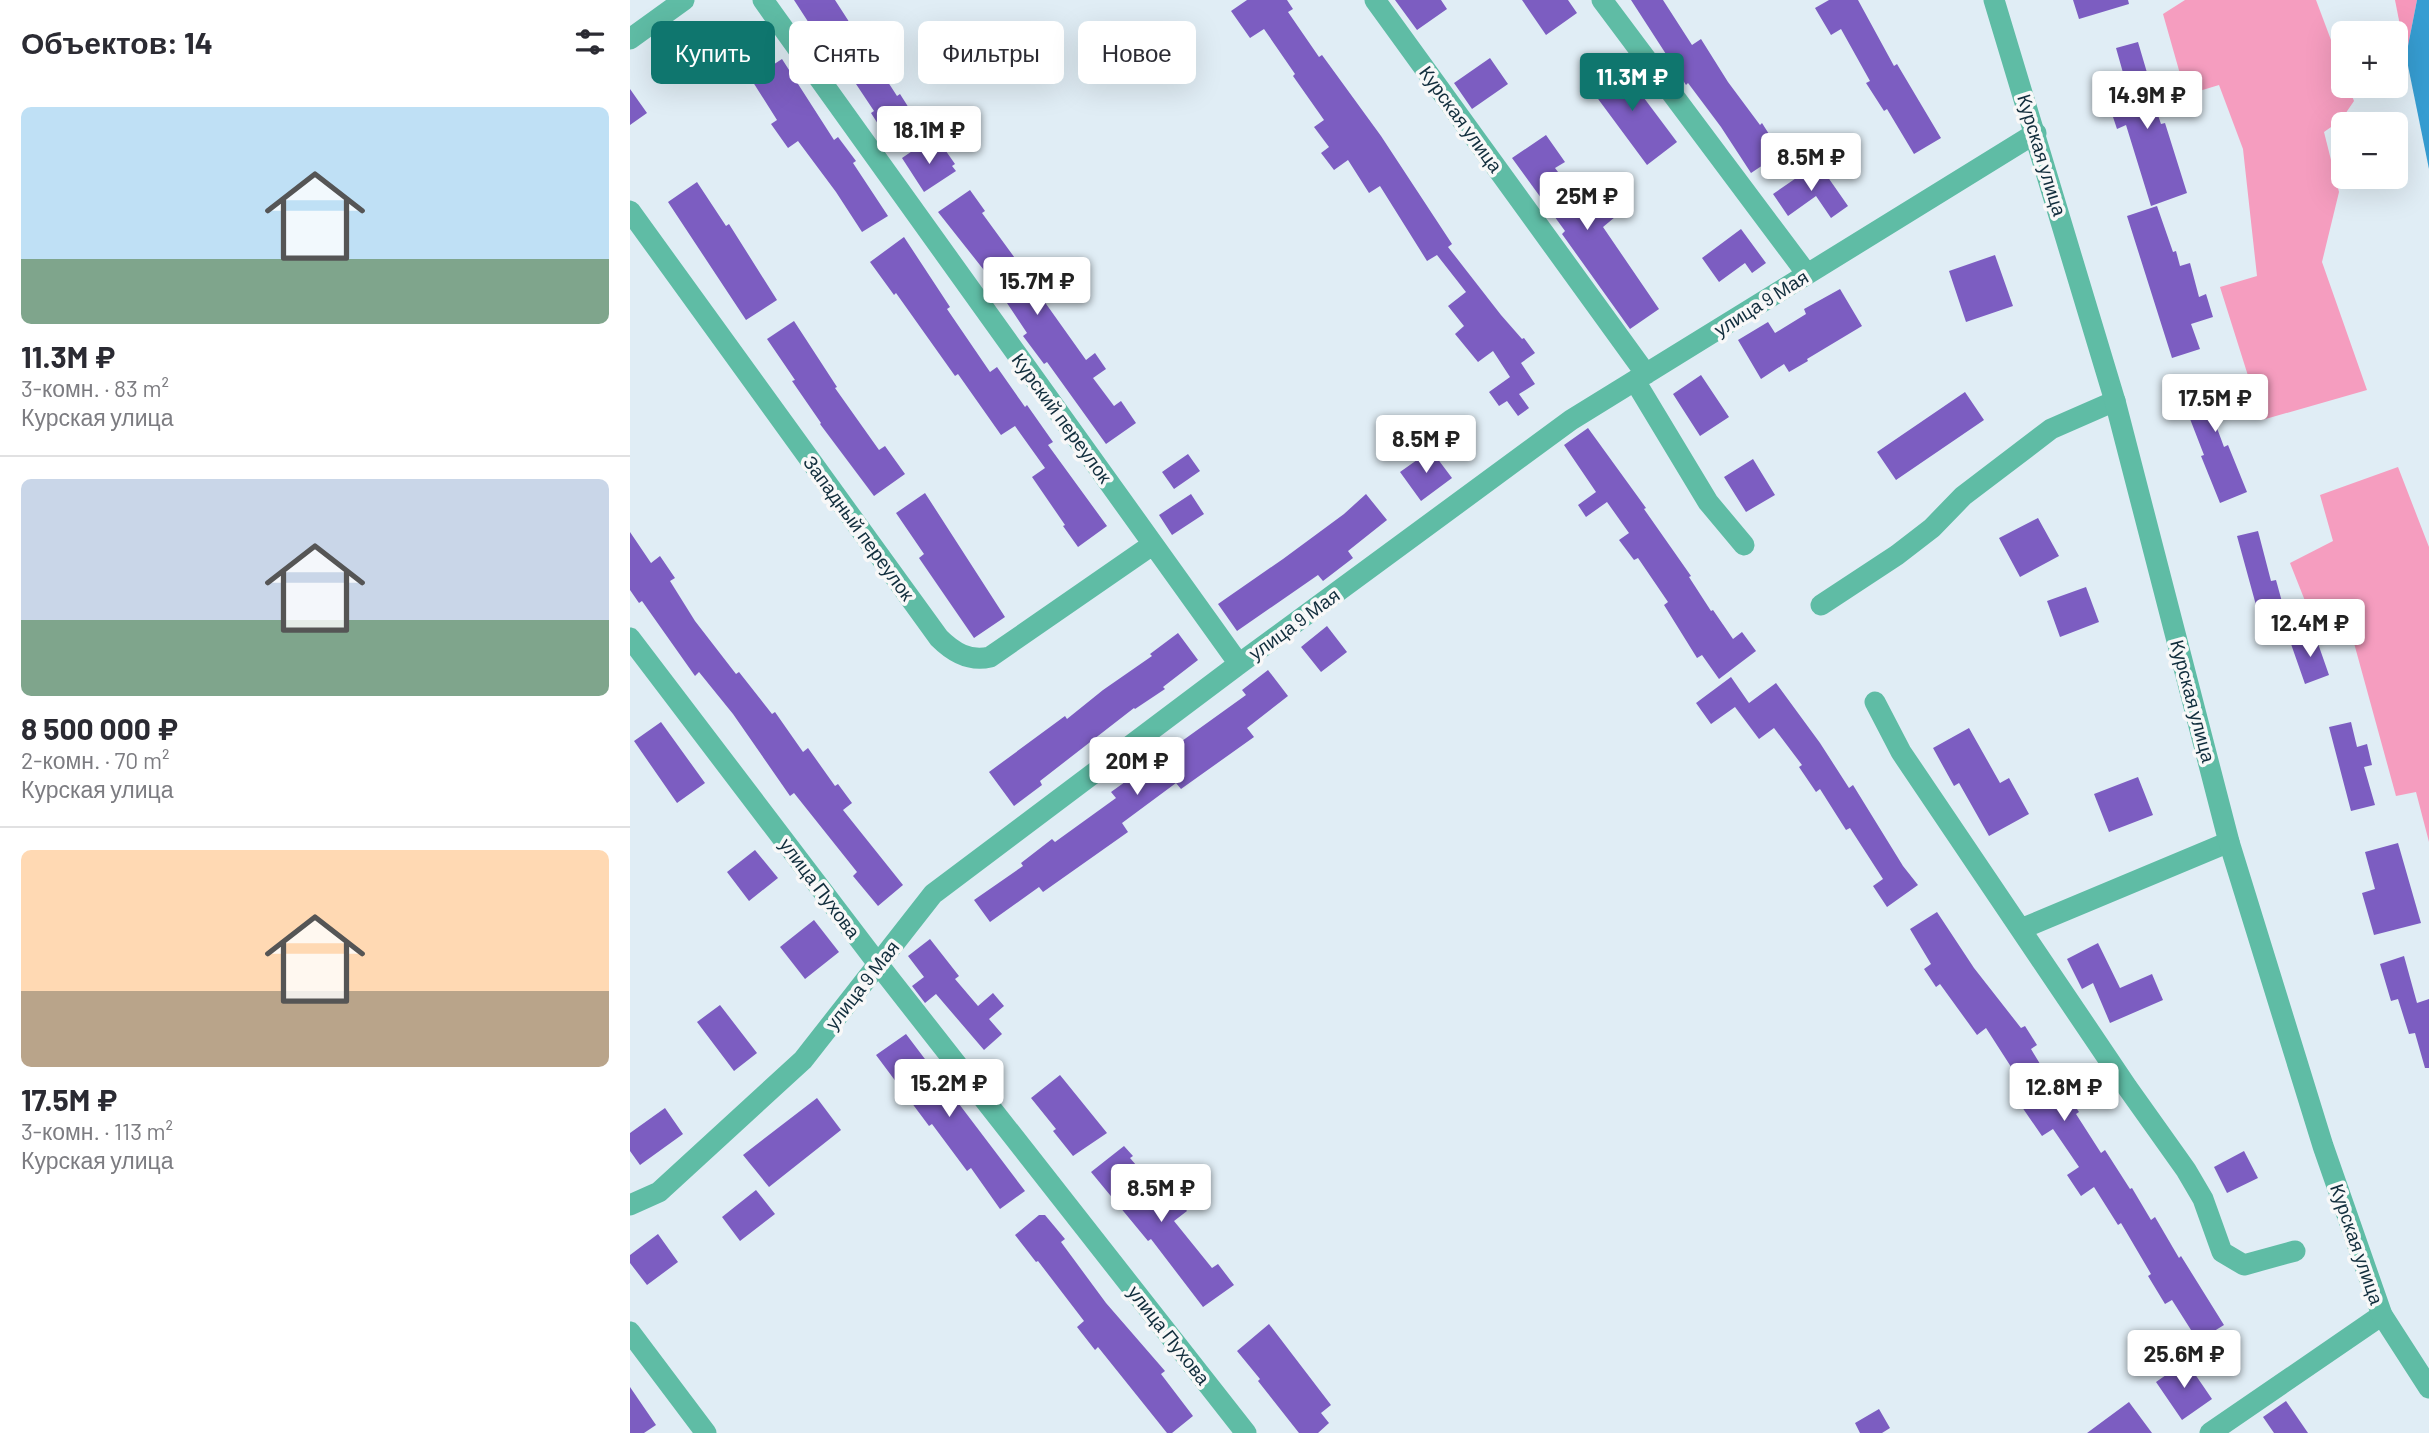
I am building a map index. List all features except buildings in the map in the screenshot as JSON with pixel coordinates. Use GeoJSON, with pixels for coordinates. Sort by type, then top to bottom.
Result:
{"type":"FeatureCollection","features":[{"type":"Feature","properties":{"kind":"street"},"geometry":{"type":"LineString","coordinates":[[630,39],[684,0]]}},
{"type":"Feature","properties":{"kind":"street","name":"Курский переулок"},"geometry":{"type":"LineString","coordinates":[[763,0],[1239,664]]}},
{"type":"Feature","properties":{"kind":"street","name":"Курская улица"},"geometry":{"type":"LineString","coordinates":[[1375,0],[1641,377],[1708,502],[1744,545]]}},
{"type":"Feature","properties":{"kind":"street"},"geometry":{"type":"LineString","coordinates":[[1602,0],[1807,274]]}},
{"type":"Feature","properties":{"kind":"street","name":"Курская улица"},"geometry":{"type":"LineString","coordinates":[[1994,0],[2115,401],[2229,842],[2323,1146],[2382,1315],[2429,1388]]}},
{"type":"Feature","properties":{"kind":"street","name":"улица 9 Мая"},"geometry":{"type":"LineString","coordinates":[[630,1205],[659,1192],[803,1060],[933,894],[1239,664],[1571,420],[2036,133]]}},
{"type":"Feature","properties":{"kind":"street","name":"Западный переулок"},"geometry":{"type":"LineString","coordinates":[[630,211],[939,638],[954,651],[976,659],[990,657],[1152,544]]}},
{"type":"Feature","properties":{"kind":"street"},"geometry":{"type":"LineString","coordinates":[[1821,605],[1897,555],[1932,528],[1963,496],[2050,429],[2115,401]]}},
{"type":"Feature","properties":{"kind":"street","name":"улица Пухова"},"geometry":{"type":"LineString","coordinates":[[630,638],[878,964],[1246,1433]]}},
{"type":"Feature","properties":{"kind":"street"},"geometry":{"type":"LineString","coordinates":[[1875,702],[1901,752],[2186,1170],[2203,1199],[2222,1252],[2244,1265],[2295,1251]]}},
{"type":"Feature","properties":{"kind":"street"},"geometry":{"type":"LineString","coordinates":[[2021,929],[2229,842]]}},
{"type":"Feature","properties":{"kind":"street"},"geometry":{"type":"LineString","coordinates":[[2210,1433],[2382,1315]]}},
{"type":"Feature","properties":{"kind":"street"},"geometry":{"type":"LineString","coordinates":[[630,1332],[706,1433]]}},
{"type":"Feature","properties":{"kind":"shaded area"},"geometry":{"type":"Polygon","coordinates":[[[2185,0],[2316,0],[2331,40],[2331,98],[2353,98],[2354,101],[2346,112],[2331,112],[2331,127],[2324,132],[2331,160],[2331,189],[2338,189],[2339,192],[2322,262],[2367,390],[2262,420],[2220,287],[2257,276],[2243,149],[2219,85],[2186,95],[2163,14],[2185,0]]]}},
{"type":"Feature","properties":{"kind":"shaded area"},"geometry":{"type":"Polygon","coordinates":[[[2395,0],[2417,0],[2408,46],[2408,21],[2399,21],[2395,0]]]}},
{"type":"Feature","properties":{"kind":"shaded area"},"geometry":{"type":"Polygon","coordinates":[[[2398,467],[2429,547],[2429,842],[2416,792],[2396,796],[2343,603],[2311,616],[2290,563],[2333,541],[2320,495],[2398,467]]]}},
{"type":"Feature","properties":{"kind":"water"},"geometry":{"type":"Polygon","coordinates":[[[2417,0],[2429,0],[2429,169],[2408,66],[2408,46],[2417,0]]]}}]}
